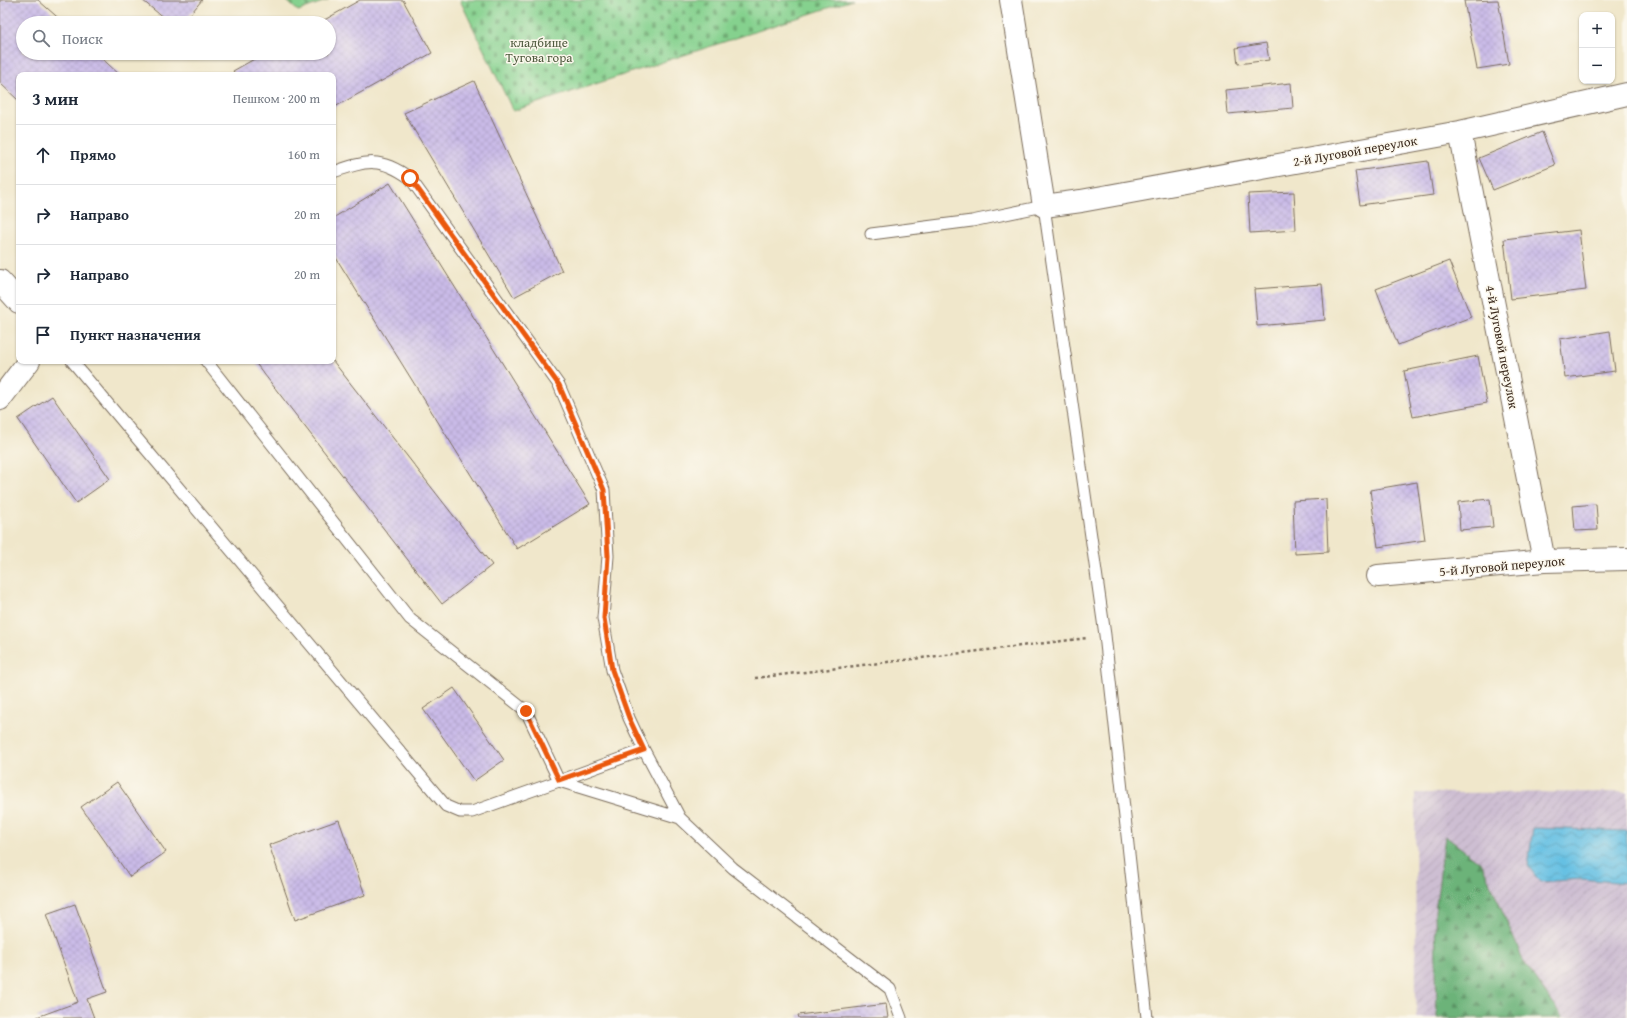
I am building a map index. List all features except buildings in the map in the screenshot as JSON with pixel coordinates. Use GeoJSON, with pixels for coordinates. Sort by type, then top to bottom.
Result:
{"type":"FeatureCollection","features":[{"type":"Feature","properties":{"kind":"street"},"geometry":{"type":"LineString","coordinates":[[1011,0],[1044,206]]}},
{"type":"Feature","properties":{"kind":"street","name":"2-й Луговой переулок"},"geometry":{"type":"LineString","coordinates":[[1044,206],[1081,201],[1460,132],[1627,94]]}},
{"type":"Feature","properties":{"kind":"street","name":"4-й Луговой переулок"},"geometry":{"type":"LineString","coordinates":[[1460,132],[1544,561]]}},
{"type":"Feature","properties":{"kind":"street"},"geometry":{"type":"LineString","coordinates":[[0,281],[16,299]]}},
{"type":"Feature","properties":{"kind":"street"},"geometry":{"type":"LineString","coordinates":[[0,399],[27,364]]}},
{"type":"Feature","properties":{"kind":"street","name":"5-й Луговой переулок"},"geometry":{"type":"LineString","coordinates":[[1378,576],[1544,561],[1627,559]]}},
{"type":"Feature","properties":{"kind":"lane"},"geometry":{"type":"LineString","coordinates":[[336,171],[365,163],[382,162],[396,168],[410,178],[559,385],[604,490],[608,556],[604,618],[612,670],[629,718],[680,818],[733,868],[890,989],[901,1018]]}},
{"type":"Feature","properties":{"kind":"lane"},"geometry":{"type":"LineString","coordinates":[[871,234],[972,221],[1044,206],[1105,635],[1147,1018]]}},
{"type":"Feature","properties":{"kind":"lane"},"geometry":{"type":"LineString","coordinates":[[75,364],[446,806],[460,812],[472,812],[485,809],[559,780],[644,750]]}},
{"type":"Feature","properties":{"kind":"lane"},"geometry":{"type":"LineString","coordinates":[[208,364],[410,619],[526,711],[559,780],[680,818]]}},
{"type":"Feature","properties":{"kind":"path"},"geometry":{"type":"LineString","coordinates":[[755,678],[1105,635]]}},
{"type":"Feature","properties":{"kind":"shaded area"},"geometry":{"type":"Polygon","coordinates":[[[1627,792],[1627,1018],[1416,1018],[1415,793],[1627,792]]]}},
{"type":"Feature","properties":{"kind":"green space"},"geometry":{"type":"Polygon","coordinates":[[[286,0],[328,0],[298,11],[286,0]]]}},
{"type":"Feature","properties":{"kind":"green space","name":"кладбище Тугова гора"},"geometry":{"type":"Polygon","coordinates":[[[460,0],[852,0],[513,111],[460,0]]]}},
{"type":"Feature","properties":{"kind":"green space"},"geometry":{"type":"Polygon","coordinates":[[[1445,836],[1482,864],[1524,962],[1563,1018],[1437,1018],[1435,912],[1445,836]]]}},
{"type":"Feature","properties":{"kind":"water"},"geometry":{"type":"Polygon","coordinates":[[[1533,828],[1627,831],[1627,883],[1581,879],[1540,882],[1528,866],[1533,828]]]}},
{"type":"Feature","properties":{"kind":"route"},"geometry":{"type":"LineString","coordinates":[[410,178],[559,385],[604,490],[608,556],[604,618],[612,670],[629,718],[644,750],[559,780],[526,711]]}}]}
